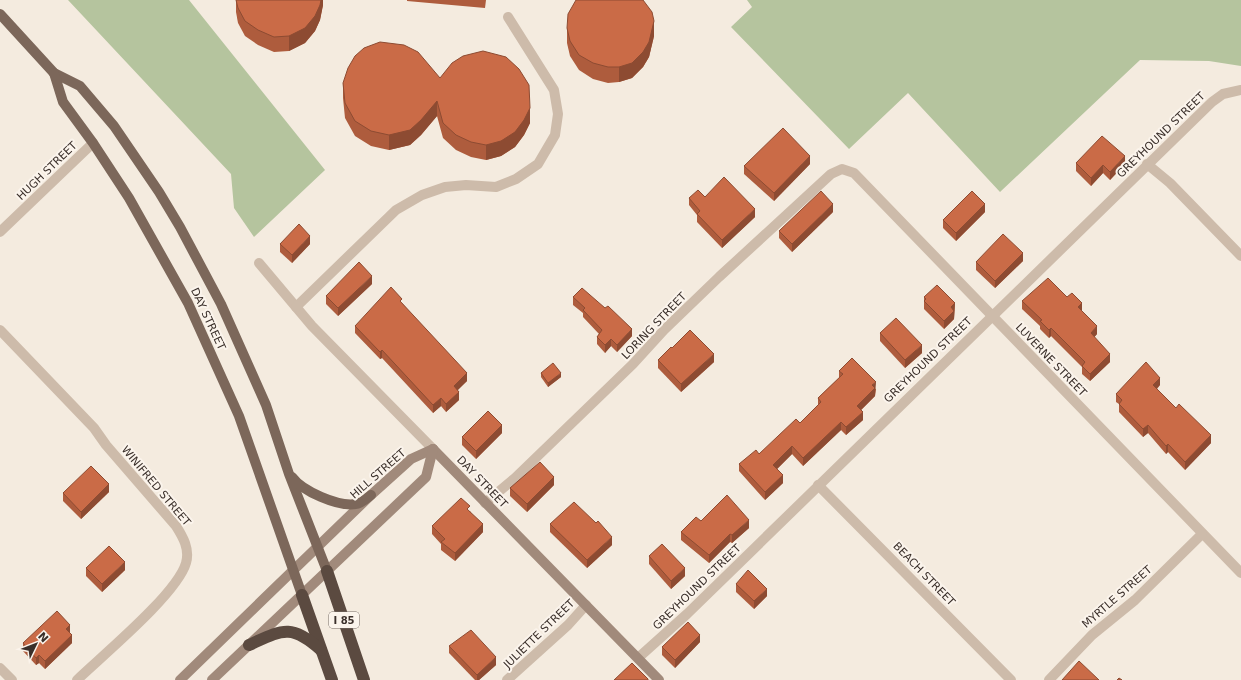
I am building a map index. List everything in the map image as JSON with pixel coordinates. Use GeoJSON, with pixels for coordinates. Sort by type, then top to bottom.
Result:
{"type":"FeatureCollection","features":[{"type":"Feature","properties":{"kind":"highway","name":"I 85"},"geometry":{"type":"LineString","coordinates":[[327,571],[364,680]]}},
{"type":"Feature","properties":{"kind":"highway","name":"I 85"},"geometry":{"type":"LineString","coordinates":[[302,595],[332,680]]}},
{"type":"Feature","properties":{"kind":"highway"},"geometry":{"type":"LineString","coordinates":[[249,645],[280,631],[291,631],[312,642],[322,651]]}},
{"type":"Feature","properties":{"kind":"main road","name":"DAY STREET"},"geometry":{"type":"LineString","coordinates":[[0,14],[54,73],[80,86],[114,126],[160,192],[214,290],[241,348],[266,405],[289,474],[327,571]]}},
{"type":"Feature","properties":{"kind":"main road","name":"DAY STREET"},"geometry":{"type":"LineString","coordinates":[[54,73],[63,102],[93,143],[150,232],[188,304],[239,416],[302,595]]}},
{"type":"Feature","properties":{"kind":"main road"},"geometry":{"type":"LineString","coordinates":[[289,474],[296,482],[318,495],[338,503],[356,504],[372,495]]}},
{"type":"Feature","properties":{"kind":"street"},"geometry":{"type":"LineString","coordinates":[[296,307],[396,210],[422,195],[445,186],[466,185],[496,187],[516,179],[538,164],[556,135],[558,114],[554,90],[508,17]]}},
{"type":"Feature","properties":{"kind":"street","name":"GREYHOUND STREET"},"geometry":{"type":"LineString","coordinates":[[638,658],[687,614],[991,315],[1212,102],[1224,94],[1241,90]]}},
{"type":"Feature","properties":{"kind":"street","name":"HUGH STREET"},"geometry":{"type":"LineString","coordinates":[[0,232],[93,143]]}},
{"type":"Feature","properties":{"kind":"street"},"geometry":{"type":"LineString","coordinates":[[1147,164],[1170,183],[1241,256]]}},
{"type":"Feature","properties":{"kind":"street","name":"LUVERNE STREET"},"geometry":{"type":"LineString","coordinates":[[842,169],[854,173],[1241,573]]}},
{"type":"Feature","properties":{"kind":"street","name":"LORING STREET"},"geometry":{"type":"LineString","coordinates":[[484,503],[515,478],[633,364],[664,330],[719,277],[831,174],[842,169]]}},
{"type":"Feature","properties":{"kind":"street","name":"DAY STREET"},"geometry":{"type":"LineString","coordinates":[[259,263],[296,307],[484,503],[659,680]]}},
{"type":"Feature","properties":{"kind":"street","name":"WINIFRED STREET"},"geometry":{"type":"LineString","coordinates":[[0,330],[94,428],[106,445],[176,526],[183,537],[187,548],[186,564],[168,591],[77,680]]}},
{"type":"Feature","properties":{"kind":"street"},"geometry":{"type":"LineString","coordinates":[[212,680],[426,477],[433,449]]}},
{"type":"Feature","properties":{"kind":"street","name":"HILL STREET"},"geometry":{"type":"LineString","coordinates":[[180,680],[293,570],[411,459],[433,449]]}},
{"type":"Feature","properties":{"kind":"street","name":"BEACH STREET"},"geometry":{"type":"LineString","coordinates":[[818,485],[1012,680]]}},
{"type":"Feature","properties":{"kind":"street","name":"MYRTLE STREET"},"geometry":{"type":"LineString","coordinates":[[1049,680],[1092,634],[1135,600],[1202,534]]}},
{"type":"Feature","properties":{"kind":"street","name":"JULIETTE STREET"},"geometry":{"type":"LineString","coordinates":[[507,680],[568,625],[586,605]]}},
{"type":"Feature","properties":{"kind":"street"},"geometry":{"type":"LineString","coordinates":[[0,668],[12,680]]}},
{"type":"Feature","properties":{"kind":"green space"},"geometry":{"type":"Polygon","coordinates":[[[68,0],[189,0],[325,170],[254,237],[234,208],[231,174],[68,0]]]}},
{"type":"Feature","properties":{"kind":"green space"},"geometry":{"type":"Polygon","coordinates":[[[747,0],[1241,0],[1241,66],[1209,61],[1140,60],[1000,192],[908,93],[849,149],[731,27],[752,7],[747,0]]]}},
{"type":"Feature","properties":{"kind":"building"},"geometry":{"type":"Polygon","coordinates":[[[236,0],[321,0],[315,16],[305,28],[289,36],[274,37],[258,30],[245,21],[238,8],[236,0]]]}},
{"type":"Feature","properties":{"kind":"building"},"geometry":{"type":"Polygon","coordinates":[[[576,0],[643,0],[652,12],[654,21],[649,42],[643,52],[632,63],[619,67],[608,67],[593,63],[579,55],[570,41],[567,28],[568,14],[576,0]]]}},
{"type":"Feature","properties":{"kind":"building"},"geometry":{"type":"Polygon","coordinates":[[[380,42],[404,45],[418,52],[440,78],[452,63],[463,56],[483,51],[506,57],[519,69],[529,85],[530,108],[524,120],[515,132],[501,141],[486,145],[471,142],[456,135],[443,123],[437,101],[421,120],[410,130],[389,135],[371,131],[355,121],[345,103],[343,83],[348,68],[355,56],[364,48],[380,42]]]}},
{"type":"Feature","properties":{"kind":"building"},"geometry":{"type":"Polygon","coordinates":[[[783,128],[810,156],[774,193],[744,166],[783,128]]]}},
{"type":"Feature","properties":{"kind":"building"},"geometry":{"type":"Polygon","coordinates":[[[1102,136],[1125,156],[1110,172],[1103,165],[1091,178],[1076,163],[1102,136]]]}},
{"type":"Feature","properties":{"kind":"building"},"geometry":{"type":"Polygon","coordinates":[[[724,177],[755,209],[722,240],[697,214],[700,211],[689,198],[698,190],[705,197],[724,177]]]}},
{"type":"Feature","properties":{"kind":"building"},"geometry":{"type":"Polygon","coordinates":[[[821,191],[833,204],[792,244],[779,231],[821,191]]]}},
{"type":"Feature","properties":{"kind":"building"},"geometry":{"type":"Polygon","coordinates":[[[972,191],[985,204],[956,233],[943,220],[972,191]]]}},
{"type":"Feature","properties":{"kind":"building"},"geometry":{"type":"Polygon","coordinates":[[[299,224],[310,236],[292,255],[280,244],[299,224]]]}},
{"type":"Feature","properties":{"kind":"building"},"geometry":{"type":"Polygon","coordinates":[[[1003,234],[1023,253],[995,281],[976,262],[1003,234]]]}},
{"type":"Feature","properties":{"kind":"building"},"geometry":{"type":"Polygon","coordinates":[[[359,262],[372,276],[338,308],[326,296],[359,262]]]}},
{"type":"Feature","properties":{"kind":"building"},"geometry":{"type":"Polygon","coordinates":[[[1048,278],[1067,297],[1072,293],[1082,303],[1078,307],[1097,326],[1091,333],[1110,354],[1090,374],[1082,366],[1085,362],[1051,328],[1049,330],[1040,321],[1042,320],[1022,301],[1048,278]]]}},
{"type":"Feature","properties":{"kind":"building"},"geometry":{"type":"Polygon","coordinates":[[[937,285],[955,303],[951,307],[954,311],[944,321],[924,301],[926,299],[924,297],[937,285]]]}},
{"type":"Feature","properties":{"kind":"building"},"geometry":{"type":"Polygon","coordinates":[[[391,287],[402,299],[400,301],[467,373],[454,386],[459,392],[446,404],[441,398],[433,405],[382,350],[380,352],[355,326],[391,287]]]}},
{"type":"Feature","properties":{"kind":"building"},"geometry":{"type":"Polygon","coordinates":[[[582,288],[605,308],[608,306],[632,329],[617,345],[611,339],[605,345],[597,337],[602,330],[583,310],[585,308],[573,297],[582,288]]]}},
{"type":"Feature","properties":{"kind":"building"},"geometry":{"type":"Polygon","coordinates":[[[896,318],[922,345],[905,360],[880,333],[896,318]]]}},
{"type":"Feature","properties":{"kind":"building"},"geometry":{"type":"Polygon","coordinates":[[[690,330],[714,354],[681,384],[658,360],[690,330]]]}},
{"type":"Feature","properties":{"kind":"building"},"geometry":{"type":"Polygon","coordinates":[[[852,358],[876,382],[872,385],[875,388],[857,406],[863,412],[846,427],[841,422],[803,458],[792,446],[773,465],[783,475],[765,492],[739,464],[756,450],[759,454],[796,419],[800,423],[821,402],[818,398],[843,374],[839,371],[852,358]]]}},
{"type":"Feature","properties":{"kind":"building"},"geometry":{"type":"Polygon","coordinates":[[[1146,362],[1160,378],[1153,385],[1176,408],[1179,404],[1211,435],[1185,462],[1168,444],[1166,446],[1148,425],[1143,429],[1119,404],[1122,400],[1116,394],[1146,362]]]}},
{"type":"Feature","properties":{"kind":"building"},"geometry":{"type":"Polygon","coordinates":[[[553,363],[561,373],[548,383],[541,373],[553,363]]]}},
{"type":"Feature","properties":{"kind":"building"},"geometry":{"type":"Polygon","coordinates":[[[488,411],[502,425],[476,451],[462,437],[488,411]]]}},
{"type":"Feature","properties":{"kind":"building"},"geometry":{"type":"Polygon","coordinates":[[[540,462],[554,477],[527,504],[510,488],[540,462]]]}},
{"type":"Feature","properties":{"kind":"building"},"geometry":{"type":"Polygon","coordinates":[[[91,466],[109,484],[81,512],[63,493],[91,466]]]}},
{"type":"Feature","properties":{"kind":"building"},"geometry":{"type":"Polygon","coordinates":[[[727,495],[749,520],[732,535],[730,534],[709,555],[681,532],[696,517],[701,521],[727,495]]]}},
{"type":"Feature","properties":{"kind":"building"},"geometry":{"type":"Polygon","coordinates":[[[461,498],[470,506],[467,509],[483,524],[455,553],[441,542],[445,539],[432,526],[461,498]]]}},
{"type":"Feature","properties":{"kind":"building"},"geometry":{"type":"Polygon","coordinates":[[[574,502],[596,523],[598,521],[612,537],[587,560],[550,524],[574,502]]]}},
{"type":"Feature","properties":{"kind":"building"},"geometry":{"type":"Polygon","coordinates":[[[662,544],[685,568],[671,581],[649,556],[662,544]]]}},
{"type":"Feature","properties":{"kind":"building"},"geometry":{"type":"Polygon","coordinates":[[[109,546],[125,562],[102,584],[86,568],[109,546]]]}},
{"type":"Feature","properties":{"kind":"building"},"geometry":{"type":"Polygon","coordinates":[[[748,570],[767,589],[754,601],[736,584],[748,570]]]}},
{"type":"Feature","properties":{"kind":"building"},"geometry":{"type":"Polygon","coordinates":[[[57,611],[70,625],[66,629],[72,635],[45,661],[39,655],[36,658],[23,643],[57,611]]]}},
{"type":"Feature","properties":{"kind":"building"},"geometry":{"type":"Polygon","coordinates":[[[688,622],[700,635],[675,660],[662,647],[688,622]]]}},
{"type":"Feature","properties":{"kind":"building"},"geometry":{"type":"Polygon","coordinates":[[[471,630],[496,657],[477,675],[449,646],[471,630]]]}},
{"type":"Feature","properties":{"kind":"building"},"geometry":{"type":"Polygon","coordinates":[[[1079,661],[1099,680],[1062,680],[1079,661]]]}},
{"type":"Feature","properties":{"kind":"building"},"geometry":{"type":"Polygon","coordinates":[[[632,663],[648,680],[614,680],[632,663]]]}}]}
